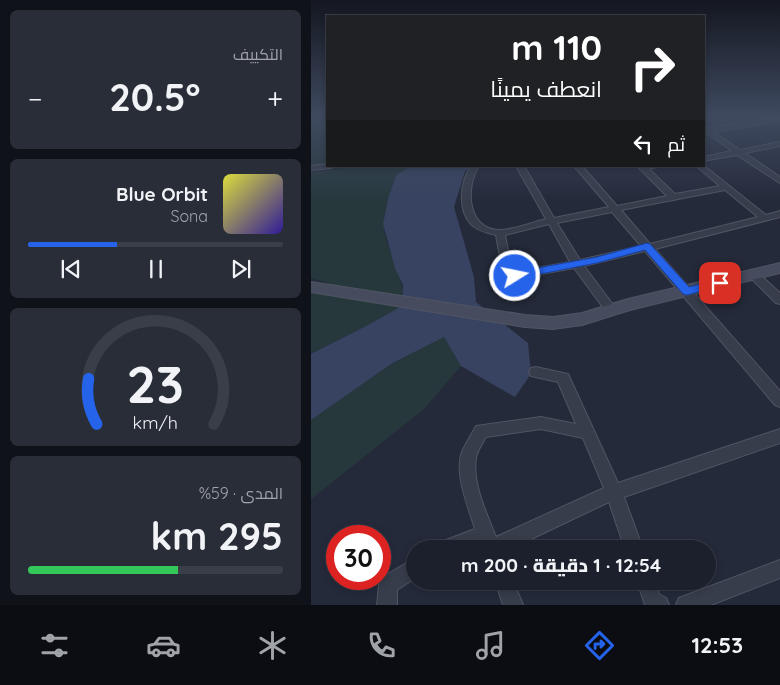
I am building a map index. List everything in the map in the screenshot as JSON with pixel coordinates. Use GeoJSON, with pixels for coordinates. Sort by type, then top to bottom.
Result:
{"type":"FeatureCollection","features":[{"type":"Feature","properties":{"kind":"main road"},"geometry":{"type":"LineString","coordinates":[[311,286],[525,321],[553,323],[582,319],[780,268]]}},
{"type":"Feature","properties":{"kind":"street"},"geometry":{"type":"LineString","coordinates":[[729,145],[780,181]]}},
{"type":"Feature","properties":{"kind":"street"},"geometry":{"type":"LineString","coordinates":[[705,159],[775,145]]}},
{"type":"Feature","properties":{"kind":"street"},"geometry":{"type":"LineString","coordinates":[[311,168],[326,166]]}},
{"type":"Feature","properties":{"kind":"street"},"geometry":{"type":"LineString","coordinates":[[474,167],[469,174],[467,183],[469,213],[479,227],[500,233],[551,221],[727,187]]}},
{"type":"Feature","properties":{"kind":"street"},"geometry":{"type":"LineString","coordinates":[[521,167],[576,263],[611,310]]}},
{"type":"Feature","properties":{"kind":"street"},"geometry":{"type":"LineString","coordinates":[[579,167],[687,291],[780,402]]}},
{"type":"Feature","properties":{"kind":"street"},"geometry":{"type":"LineString","coordinates":[[642,167],[674,198]]}},
{"type":"Feature","properties":{"kind":"street"},"geometry":{"type":"LineString","coordinates":[[701,167],[765,218]]}},
{"type":"Feature","properties":{"kind":"street"},"geometry":{"type":"LineString","coordinates":[[500,233],[507,272],[511,275],[597,260],[780,214]]}},
{"type":"Feature","properties":{"kind":"street"},"geometry":{"type":"LineString","coordinates":[[754,275],[780,300]]}},
{"type":"Feature","properties":{"kind":"street"},"geometry":{"type":"LineString","coordinates":[[536,372],[563,378],[615,492],[631,540]]}},
{"type":"Feature","properties":{"kind":"street"},"geometry":{"type":"LineString","coordinates":[[489,540],[469,478],[468,458],[481,431],[541,423],[588,434]]}},
{"type":"Feature","properties":{"kind":"street"},"geometry":{"type":"LineString","coordinates":[[500,540],[615,492],[780,436]]}},
{"type":"Feature","properties":{"kind":"street"},"geometry":{"type":"LineString","coordinates":[[686,605],[717,600],[780,569]]}},
{"type":"Feature","properties":{"kind":"street"},"geometry":{"type":"LineString","coordinates":[[387,605],[387,585],[406,573]]}},
{"type":"Feature","properties":{"kind":"street"},"geometry":{"type":"LineString","coordinates":[[507,590],[513,605]]}},
{"type":"Feature","properties":{"kind":"street"},"geometry":{"type":"LineString","coordinates":[[648,590],[652,600],[659,605]]}},
{"type":"Feature","properties":{"kind":"shaded area"},"geometry":{"type":"Polygon","coordinates":[[[311,145],[326,145],[326,165],[311,166],[311,145]]]}},
{"type":"Feature","properties":{"kind":"shaded area"},"geometry":{"type":"Polygon","coordinates":[[[351,167],[409,167],[396,175],[384,220],[385,234],[400,279],[402,297],[344,288],[311,278],[311,172],[351,167]]]}},
{"type":"Feature","properties":{"kind":"shaded area"},"geometry":{"type":"Polygon","coordinates":[[[311,290],[401,307],[311,354],[311,290]]]}},
{"type":"Feature","properties":{"kind":"shaded area"},"geometry":{"type":"Polygon","coordinates":[[[444,337],[461,366],[424,409],[311,499],[311,420],[388,366],[444,337]]]}},
{"type":"Feature","properties":{"kind":"water"},"geometry":{"type":"Polygon","coordinates":[[[409,167],[471,167],[465,171],[454,207],[474,277],[476,302],[528,343],[531,374],[515,397],[461,366],[444,337],[391,364],[311,420],[311,354],[402,306],[403,285],[395,268],[383,224],[388,199],[396,175],[409,167]]]}},
{"type":"Feature","properties":{"kind":"route"},"geometry":{"type":"LineString","coordinates":[[515,276],[597,260],[647,246],[687,291],[720,283]]}}]}
